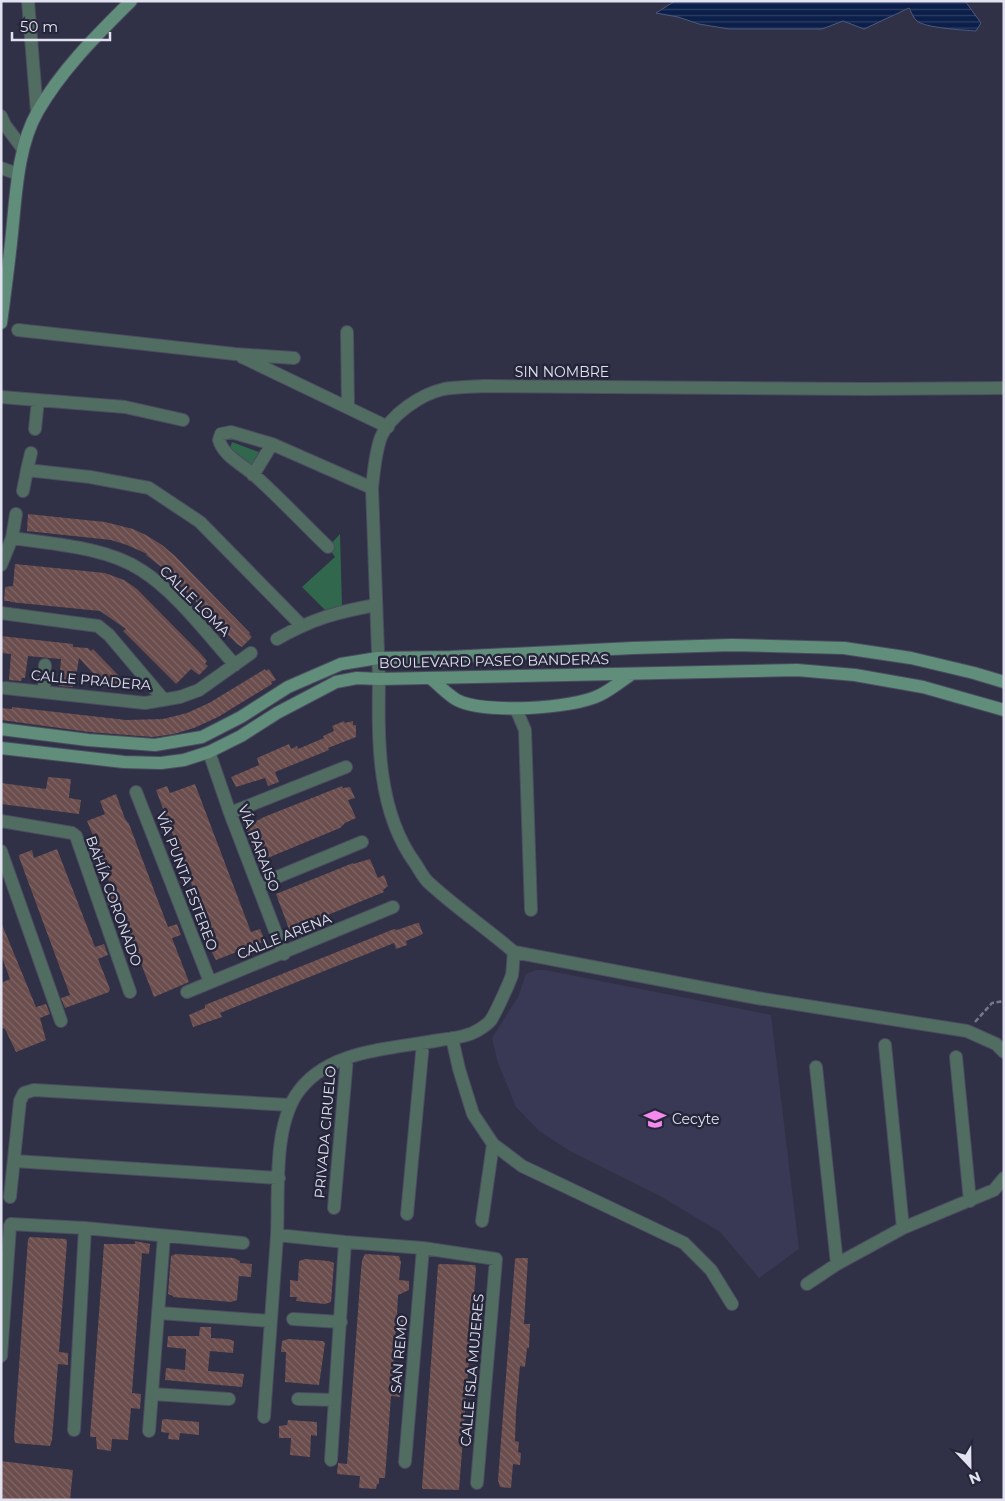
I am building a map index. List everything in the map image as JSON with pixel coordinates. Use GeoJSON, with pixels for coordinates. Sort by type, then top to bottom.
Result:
{"type":"FeatureCollection","features":[{"type":"Feature","properties":{"kind":"main road"},"geometry":{"type":"LineString","coordinates":[[1,323],[5,270],[18,174],[23,149],[37,112],[58,79],[90,42],[131,1]]}},
{"type":"Feature","properties":{"kind":"main road","name":"BOULEVARD PASEO BANDERAS"},"geometry":{"type":"LineString","coordinates":[[1,729],[88,740],[155,745],[202,737],[242,717],[288,687],[341,664],[378,658],[450,657],[732,645],[844,648],[910,658],[974,672],[1004,682]]}},
{"type":"Feature","properties":{"kind":"main road","name":"BOULEVARD PASEO BANDERAS"},"geometry":{"type":"LineString","coordinates":[[1,748],[124,762],[184,760],[209,752],[241,736],[277,713],[336,682],[357,678],[797,670],[855,675],[923,687],[1004,710]]}},
{"type":"Feature","properties":{"kind":"main road"},"geometry":{"type":"LineString","coordinates":[[430,678],[457,700],[487,707],[516,708],[564,706],[600,696],[632,674]]}},
{"type":"Feature","properties":{"kind":"street"},"geometry":{"type":"LineString","coordinates":[[28,1],[37,112]]}},
{"type":"Feature","properties":{"kind":"street"},"geometry":{"type":"LineString","coordinates":[[1,116],[5,125],[23,149]]}},
{"type":"Feature","properties":{"kind":"street"},"geometry":{"type":"LineString","coordinates":[[1,168],[18,174]]}},
{"type":"Feature","properties":{"kind":"street"},"geometry":{"type":"LineString","coordinates":[[18,330],[235,354],[294,358]]}},
{"type":"Feature","properties":{"kind":"street"},"geometry":{"type":"LineString","coordinates":[[347,332],[348,408]]}},
{"type":"Feature","properties":{"kind":"street"},"geometry":{"type":"LineString","coordinates":[[235,354],[388,427]]}},
{"type":"Feature","properties":{"kind":"street","name":"SIN NOMBRE"},"geometry":{"type":"LineString","coordinates":[[514,952],[467,916],[427,880],[406,851],[395,827],[387,802],[379,746],[379,679],[372,488],[381,437],[405,407],[444,389],[483,386],[865,389],[1004,388]]}},
{"type":"Feature","properties":{"kind":"street"},"geometry":{"type":"LineString","coordinates":[[1,397],[125,408],[183,420]]}},
{"type":"Feature","properties":{"kind":"street"},"geometry":{"type":"LineString","coordinates":[[35,428],[38,400]]}},
{"type":"Feature","properties":{"kind":"street"},"geometry":{"type":"LineString","coordinates":[[328,546],[253,474],[220,446],[218,440],[221,434],[231,432],[272,444],[372,488]]}},
{"type":"Feature","properties":{"kind":"street"},"geometry":{"type":"LineString","coordinates":[[253,474],[272,444]]}},
{"type":"Feature","properties":{"kind":"street"},"geometry":{"type":"LineString","coordinates":[[23,491],[31,453]]}},
{"type":"Feature","properties":{"kind":"street"},"geometry":{"type":"LineString","coordinates":[[27,470],[90,477],[149,488],[200,522],[301,625]]}},
{"type":"Feature","properties":{"kind":"street"},"geometry":{"type":"LineString","coordinates":[[1,566],[12,538],[16,514]]}},
{"type":"Feature","properties":{"kind":"street","name":"CALLE LOMA"},"geometry":{"type":"LineString","coordinates":[[12,538],[90,551],[114,557],[140,569],[159,583],[176,600],[235,665]]}},
{"type":"Feature","properties":{"kind":"street"},"geometry":{"type":"LineString","coordinates":[[277,639],[301,625],[341,611],[376,605]]}},
{"type":"Feature","properties":{"kind":"street"},"geometry":{"type":"LineString","coordinates":[[1,613],[98,626],[109,635],[164,700]]}},
{"type":"Feature","properties":{"kind":"street","name":"CALLE PRADERA"},"geometry":{"type":"LineString","coordinates":[[5,688],[145,703],[180,697],[199,690],[251,654]]}},
{"type":"Feature","properties":{"kind":"street"},"geometry":{"type":"LineString","coordinates":[[44,692],[45,665]]}},
{"type":"Feature","properties":{"kind":"street"},"geometry":{"type":"LineString","coordinates":[[525,730],[537,707]]}},
{"type":"Feature","properties":{"kind":"street"},"geometry":{"type":"LineString","coordinates":[[516,708],[525,730],[531,910]]}},
{"type":"Feature","properties":{"kind":"street","name":"VÍA PARAISO"},"geometry":{"type":"LineString","coordinates":[[209,752],[230,813],[284,954]]}},
{"type":"Feature","properties":{"kind":"street"},"geometry":{"type":"LineString","coordinates":[[230,813],[346,767]]}},
{"type":"Feature","properties":{"kind":"street","name":"VÍA PUNTA ESTEREO"},"geometry":{"type":"LineString","coordinates":[[136,792],[210,982]]}},
{"type":"Feature","properties":{"kind":"street","name":"BAHÍA CORONADO"},"geometry":{"type":"LineString","coordinates":[[1,821],[72,833],[76,836],[130,992]]}},
{"type":"Feature","properties":{"kind":"street"},"geometry":{"type":"LineString","coordinates":[[258,885],[362,842]]}},
{"type":"Feature","properties":{"kind":"street"},"geometry":{"type":"LineString","coordinates":[[1,851],[61,1021]]}},
{"type":"Feature","properties":{"kind":"street","name":"CALLE ARENA"},"geometry":{"type":"LineString","coordinates":[[187,992],[393,908]]}},
{"type":"Feature","properties":{"kind":"street"},"geometry":{"type":"LineString","coordinates":[[264,1417],[277,1235],[279,1178],[283,1131],[290,1105],[304,1084],[328,1066],[347,1058],[452,1038],[478,1030],[491,1020],[512,975],[514,952],[757,998],[967,1031],[996,1044],[1004,1052]]}},
{"type":"Feature","properties":{"kind":"street"},"geometry":{"type":"LineString","coordinates":[[452,1038],[459,1069],[473,1114],[493,1144],[522,1166],[684,1243],[711,1270],[732,1304]]}},
{"type":"Feature","properties":{"kind":"street"},"geometry":{"type":"LineString","coordinates":[[407,1214],[423,1043]]}},
{"type":"Feature","properties":{"kind":"street"},"geometry":{"type":"LineString","coordinates":[[886,1045],[903,1228]]}},
{"type":"Feature","properties":{"kind":"street"},"geometry":{"type":"LineString","coordinates":[[956,1057],[970,1200]]}},
{"type":"Feature","properties":{"kind":"street","name":"PRIVADA CIRUELO"},"geometry":{"type":"LineString","coordinates":[[334,1208],[347,1058]]}},
{"type":"Feature","properties":{"kind":"street"},"geometry":{"type":"LineString","coordinates":[[816,1067],[837,1264]]}},
{"type":"Feature","properties":{"kind":"street"},"geometry":{"type":"LineString","coordinates":[[10,1197],[20,1101],[24,1093],[34,1090],[290,1105]]}},
{"type":"Feature","properties":{"kind":"street"},"geometry":{"type":"LineString","coordinates":[[482,1221],[493,1144]]}},
{"type":"Feature","properties":{"kind":"street"},"geometry":{"type":"LineString","coordinates":[[14,1161],[279,1178]]}},
{"type":"Feature","properties":{"kind":"street"},"geometry":{"type":"LineString","coordinates":[[807,1284],[837,1264],[903,1228],[994,1190],[1004,1178]]}},
{"type":"Feature","properties":{"kind":"street"},"geometry":{"type":"LineString","coordinates":[[1,1356],[10,1225],[85,1228],[243,1243]]}},
{"type":"Feature","properties":{"kind":"street"},"geometry":{"type":"LineString","coordinates":[[74,1430],[85,1228]]}},
{"type":"Feature","properties":{"kind":"street"},"geometry":{"type":"LineString","coordinates":[[277,1235],[424,1248]]}},
{"type":"Feature","properties":{"kind":"street"},"geometry":{"type":"LineString","coordinates":[[149,1432],[164,1236]]}},
{"type":"Feature","properties":{"kind":"street"},"geometry":{"type":"LineString","coordinates":[[331,1460],[345,1242]]}},
{"type":"Feature","properties":{"kind":"street","name":"CALLE ISLA MUJERES"},"geometry":{"type":"LineString","coordinates":[[424,1248],[496,1259],[477,1483]]}},
{"type":"Feature","properties":{"kind":"street","name":"SAN REMO"},"geometry":{"type":"LineString","coordinates":[[405,1462],[424,1248]]}},
{"type":"Feature","properties":{"kind":"street"},"geometry":{"type":"LineString","coordinates":[[159,1312],[270,1321]]}},
{"type":"Feature","properties":{"kind":"street"},"geometry":{"type":"LineString","coordinates":[[293,1319],[341,1322]]}},
{"type":"Feature","properties":{"kind":"street"},"geometry":{"type":"LineString","coordinates":[[152,1394],[229,1399]]}},
{"type":"Feature","properties":{"kind":"street"},"geometry":{"type":"LineString","coordinates":[[298,1400],[335,1400]]}},
{"type":"Feature","properties":{"kind":"path"},"geometry":{"type":"LineString","coordinates":[[967,1031],[992,1003],[1004,1001]]}},
{"type":"Feature","properties":{"kind":"shaded area","name":"Cecyte"},"geometry":{"type":"Polygon","coordinates":[[[536,970],[545,970],[771,1015],[799,1249],[759,1278],[720,1232],[660,1196],[568,1150],[539,1131],[516,1107],[498,1063],[492,1038],[518,997],[526,974],[536,970]]]}},
{"type":"Feature","properties":{"kind":"green space"},"geometry":{"type":"Polygon","coordinates":[[[232,442],[259,452],[252,465],[230,448],[232,442]]]}},
{"type":"Feature","properties":{"kind":"green space"},"geometry":{"type":"Polygon","coordinates":[[[340,534],[342,606],[325,610],[302,587],[335,557],[328,547],[340,534]]]}},
{"type":"Feature","properties":{"kind":"water"},"geometry":{"type":"Polygon","coordinates":[[[675,1],[965,1],[981,23],[976,31],[928,25],[917,21],[909,8],[864,29],[843,21],[822,29],[729,29],[699,24],[678,17],[656,13],[675,1]]]}},
{"type":"Feature","properties":{"kind":"building"},"geometry":{"type":"Polygon","coordinates":[[[28,514],[105,522],[133,529],[146,535],[175,556],[252,637],[242,647],[237,644],[147,554],[111,540],[27,531],[28,514]]]}},
{"type":"Feature","properties":{"kind":"building"},"geometry":{"type":"Polygon","coordinates":[[[15,564],[105,573],[124,580],[137,589],[201,654],[207,661],[205,664],[208,666],[199,675],[191,669],[176,684],[123,631],[126,629],[100,611],[4,601],[5,587],[13,586],[15,564]]]}},
{"type":"Feature","properties":{"kind":"building"},"geometry":{"type":"Polygon","coordinates":[[[1,636],[73,644],[73,647],[88,648],[91,651],[93,649],[120,677],[118,679],[120,682],[111,690],[107,688],[79,658],[73,687],[59,686],[61,659],[28,656],[25,678],[22,678],[21,681],[9,680],[11,654],[1,653],[1,636]]]}},
{"type":"Feature","properties":{"kind":"building"},"geometry":{"type":"Polygon","coordinates":[[[265,669],[266,671],[269,669],[276,680],[271,682],[272,684],[218,717],[194,728],[174,734],[153,737],[89,732],[1,720],[1,708],[12,709],[12,707],[126,720],[163,719],[187,713],[209,703],[265,669]]]}},
{"type":"Feature","properties":{"kind":"building"},"geometry":{"type":"Polygon","coordinates":[[[344,721],[345,723],[353,721],[353,725],[356,725],[356,737],[275,772],[279,782],[268,786],[265,778],[236,787],[231,777],[259,765],[257,758],[289,744],[291,749],[297,746],[298,749],[324,738],[323,736],[334,731],[332,726],[344,721]]]}},
{"type":"Feature","properties":{"kind":"building"},"geometry":{"type":"Polygon","coordinates":[[[48,777],[71,779],[69,798],[81,800],[79,814],[1,804],[1,783],[46,789],[48,777]]]}},
{"type":"Feature","properties":{"kind":"building"},"geometry":{"type":"Polygon","coordinates":[[[195,784],[251,932],[260,929],[265,941],[216,960],[210,949],[215,947],[156,790],[167,786],[170,793],[195,784]]]}},
{"type":"Feature","properties":{"kind":"building"},"geometry":{"type":"Polygon","coordinates":[[[342,786],[343,788],[350,787],[355,798],[348,800],[356,818],[345,823],[340,828],[270,857],[258,859],[245,827],[264,817],[342,786]]]}},
{"type":"Feature","properties":{"kind":"building"},"geometry":{"type":"Polygon","coordinates":[[[116,794],[168,927],[177,924],[181,935],[172,938],[189,982],[154,997],[117,902],[108,905],[105,894],[113,891],[87,821],[105,814],[100,801],[116,794]]]}},
{"type":"Feature","properties":{"kind":"building"},"geometry":{"type":"Polygon","coordinates":[[[57,849],[95,947],[104,944],[108,955],[98,959],[110,989],[109,992],[65,1008],[61,998],[70,995],[19,857],[19,855],[32,850],[34,858],[57,849]]]}},
{"type":"Feature","properties":{"kind":"building"},"geometry":{"type":"Polygon","coordinates":[[[370,859],[378,878],[384,875],[388,886],[383,890],[384,892],[291,930],[289,929],[276,894],[353,863],[370,859]]]}},
{"type":"Feature","properties":{"kind":"building"},"geometry":{"type":"Polygon","coordinates":[[[1,922],[36,1007],[46,1004],[50,1014],[40,1018],[46,1040],[16,1052],[6,1031],[4,1028],[1,1029],[1,983],[10,979],[1,955],[1,922]]]}},
{"type":"Feature","properties":{"kind":"building"},"geometry":{"type":"Polygon","coordinates":[[[419,923],[423,934],[406,941],[407,945],[396,949],[394,943],[220,1013],[222,1017],[193,1027],[189,1015],[205,1008],[205,1005],[394,929],[397,930],[419,923]]]}},
{"type":"Feature","properties":{"kind":"building"},"geometry":{"type":"Polygon","coordinates":[[[30,1237],[66,1239],[67,1241],[59,1352],[68,1353],[68,1365],[58,1364],[50,1446],[15,1443],[14,1437],[28,1239],[30,1237]]]}},
{"type":"Feature","properties":{"kind":"building"},"geometry":{"type":"Polygon","coordinates":[[[135,1241],[150,1244],[149,1254],[142,1253],[132,1393],[141,1394],[140,1409],[131,1408],[128,1440],[112,1439],[111,1451],[97,1449],[96,1437],[90,1437],[104,1244],[135,1244],[135,1241]]]}},
{"type":"Feature","properties":{"kind":"building"},"geometry":{"type":"Polygon","coordinates":[[[176,1254],[234,1258],[240,1261],[240,1263],[252,1264],[251,1277],[239,1276],[237,1300],[231,1302],[173,1297],[168,1294],[171,1256],[176,1254]]]}},
{"type":"Feature","properties":{"kind":"building"},"geometry":{"type":"Polygon","coordinates":[[[365,1254],[399,1256],[401,1262],[399,1280],[409,1281],[409,1290],[398,1295],[397,1315],[407,1315],[406,1327],[396,1326],[392,1385],[401,1385],[400,1397],[391,1396],[385,1478],[379,1478],[379,1484],[377,1484],[376,1489],[359,1488],[360,1476],[337,1474],[338,1463],[347,1464],[360,1283],[362,1260],[365,1254]]]}},
{"type":"Feature","properties":{"kind":"building"},"geometry":{"type":"Polygon","coordinates":[[[528,1258],[524,1324],[530,1324],[529,1348],[527,1348],[525,1367],[520,1366],[516,1412],[515,1441],[519,1442],[518,1452],[521,1453],[520,1465],[513,1464],[511,1488],[500,1487],[498,1480],[515,1259],[528,1258]]]}},
{"type":"Feature","properties":{"kind":"building"},"geometry":{"type":"Polygon","coordinates":[[[305,1259],[334,1263],[331,1302],[325,1304],[296,1301],[297,1297],[290,1297],[290,1280],[298,1281],[299,1261],[305,1259]]]}},
{"type":"Feature","properties":{"kind":"building"},"geometry":{"type":"Polygon","coordinates":[[[438,1265],[475,1265],[476,1268],[459,1490],[423,1489],[422,1487],[438,1265]]]}},
{"type":"Feature","properties":{"kind":"building"},"geometry":{"type":"Polygon","coordinates":[[[200,1327],[211,1327],[211,1338],[234,1341],[233,1353],[210,1351],[208,1371],[244,1374],[242,1387],[165,1380],[166,1368],[185,1370],[186,1349],[167,1347],[168,1336],[199,1336],[200,1327]]]}},
{"type":"Feature","properties":{"kind":"building"},"geometry":{"type":"Polygon","coordinates":[[[288,1339],[323,1341],[325,1343],[319,1385],[285,1382],[286,1352],[281,1352],[282,1341],[288,1339]]]}},
{"type":"Feature","properties":{"kind":"building"},"geometry":{"type":"Polygon","coordinates":[[[162,1420],[199,1422],[199,1435],[180,1433],[179,1440],[168,1439],[169,1433],[161,1432],[162,1420]]]}},
{"type":"Feature","properties":{"kind":"building"},"geometry":{"type":"Polygon","coordinates":[[[288,1420],[317,1422],[317,1436],[311,1435],[310,1457],[290,1455],[291,1438],[279,1438],[279,1426],[287,1425],[288,1420]]]}},
{"type":"Feature","properties":{"kind":"building"},"geometry":{"type":"Polygon","coordinates":[[[1,1461],[73,1470],[70,1500],[1,1500],[1,1461]]]}},
{"type":"Feature","properties":{"kind":"place","name":"Cecyte"},"geometry":{"type":"Point","coordinates":[655,1119]}}]}
